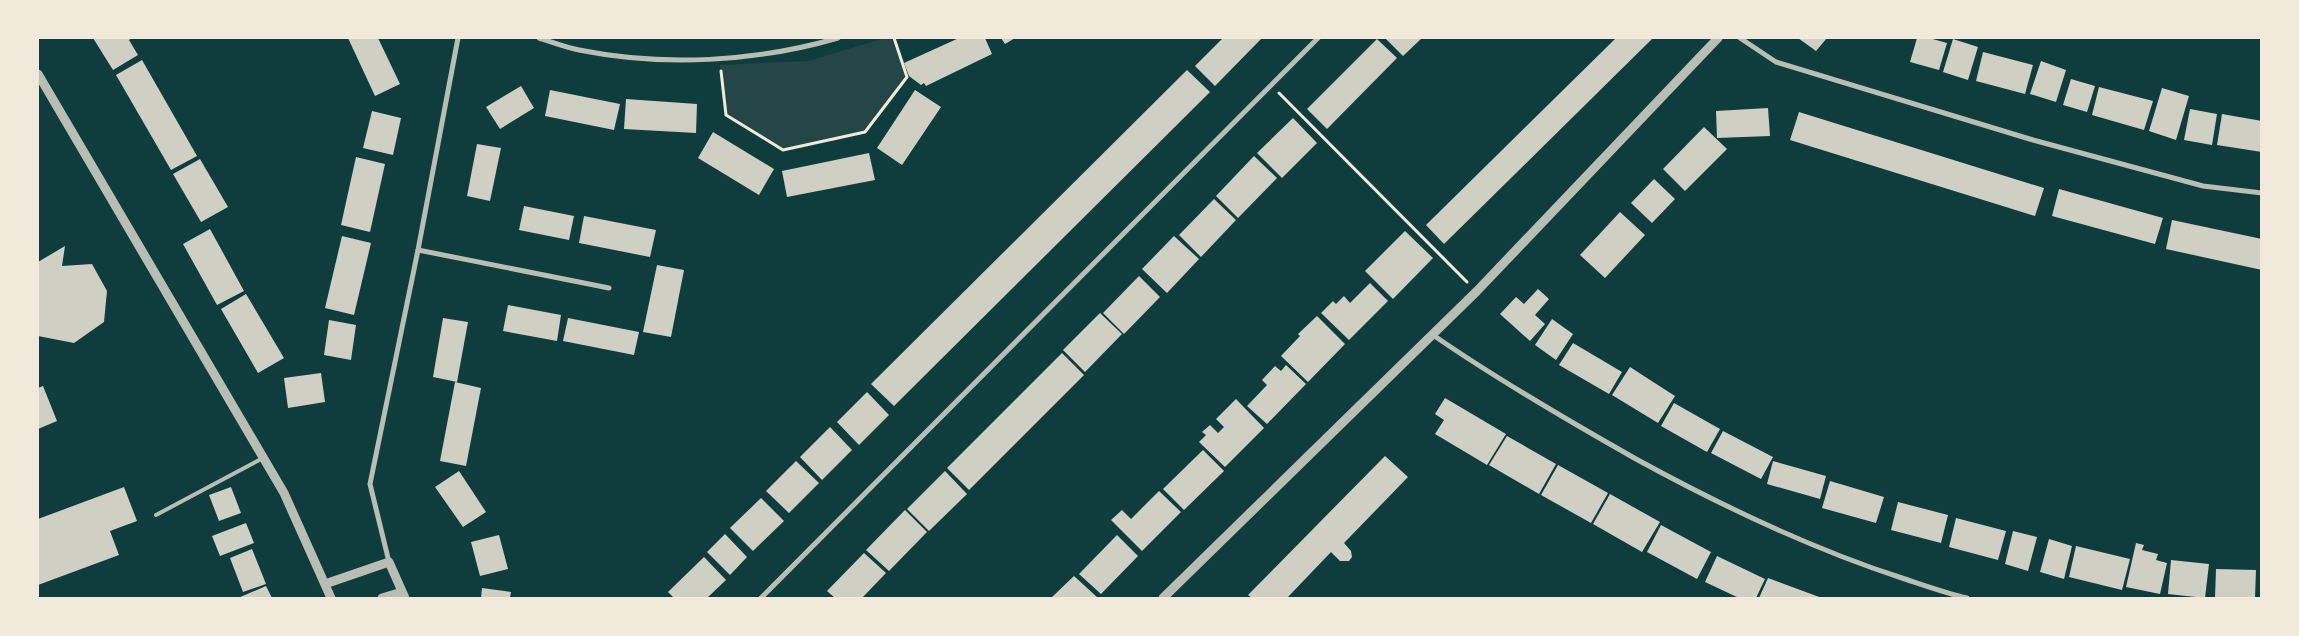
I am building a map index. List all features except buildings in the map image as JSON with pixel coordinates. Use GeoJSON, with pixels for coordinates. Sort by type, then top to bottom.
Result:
{"type":"FeatureCollection","features":[{"type":"Feature","properties":{"kind":"street"},"geometry":{"type":"LineString","coordinates":[[382,598],[404,595],[389,562],[370,484],[418,250],[458,38]]}},
{"type":"Feature","properties":{"kind":"street"},"geometry":{"type":"LineString","coordinates":[[539,38],[578,50],[688,60],[804,48],[838,38]]}},
{"type":"Feature","properties":{"kind":"street"},"geometry":{"type":"LineString","coordinates":[[761,598],[1318,38]]}},
{"type":"Feature","properties":{"kind":"street"},"geometry":{"type":"LineString","coordinates":[[1163,598],[1477,291],[1718,38]]}},
{"type":"Feature","properties":{"kind":"street"},"geometry":{"type":"LineString","coordinates":[[1740,38],[1776,62],[2033,140],[2203,186],[2262,193]]}},
{"type":"Feature","properties":{"kind":"street"},"geometry":{"type":"LineString","coordinates":[[38,74],[284,493],[331,598]]}},
{"type":"Feature","properties":{"kind":"street"},"geometry":{"type":"LineString","coordinates":[[418,250],[610,288]]}},
{"type":"Feature","properties":{"kind":"street"},"geometry":{"type":"LineString","coordinates":[[1432,335],[1488,373],[1692,490],[1776,531],[1863,566],[1967,598]]}},
{"type":"Feature","properties":{"kind":"street"},"geometry":{"type":"LineString","coordinates":[[325,584],[389,562]]}},
{"type":"Feature","properties":{"kind":"lane"},"geometry":{"type":"LineString","coordinates":[[156,515],[264,458]]}},
{"type":"Feature","properties":{"kind":"path"},"geometry":{"type":"LineString","coordinates":[[720,58],[726,115],[783,150],[866,132],[907,77],[894,38]]}},
{"type":"Feature","properties":{"kind":"path"},"geometry":{"type":"LineString","coordinates":[[1271,86],[1477,291]]}},
{"type":"Feature","properties":{"kind":"shaded area"},"geometry":{"type":"Polygon","coordinates":[[[885,38],[891,38],[907,77],[865,132],[783,150],[726,115],[720,65],[808,61],[885,38]]]}}]}
